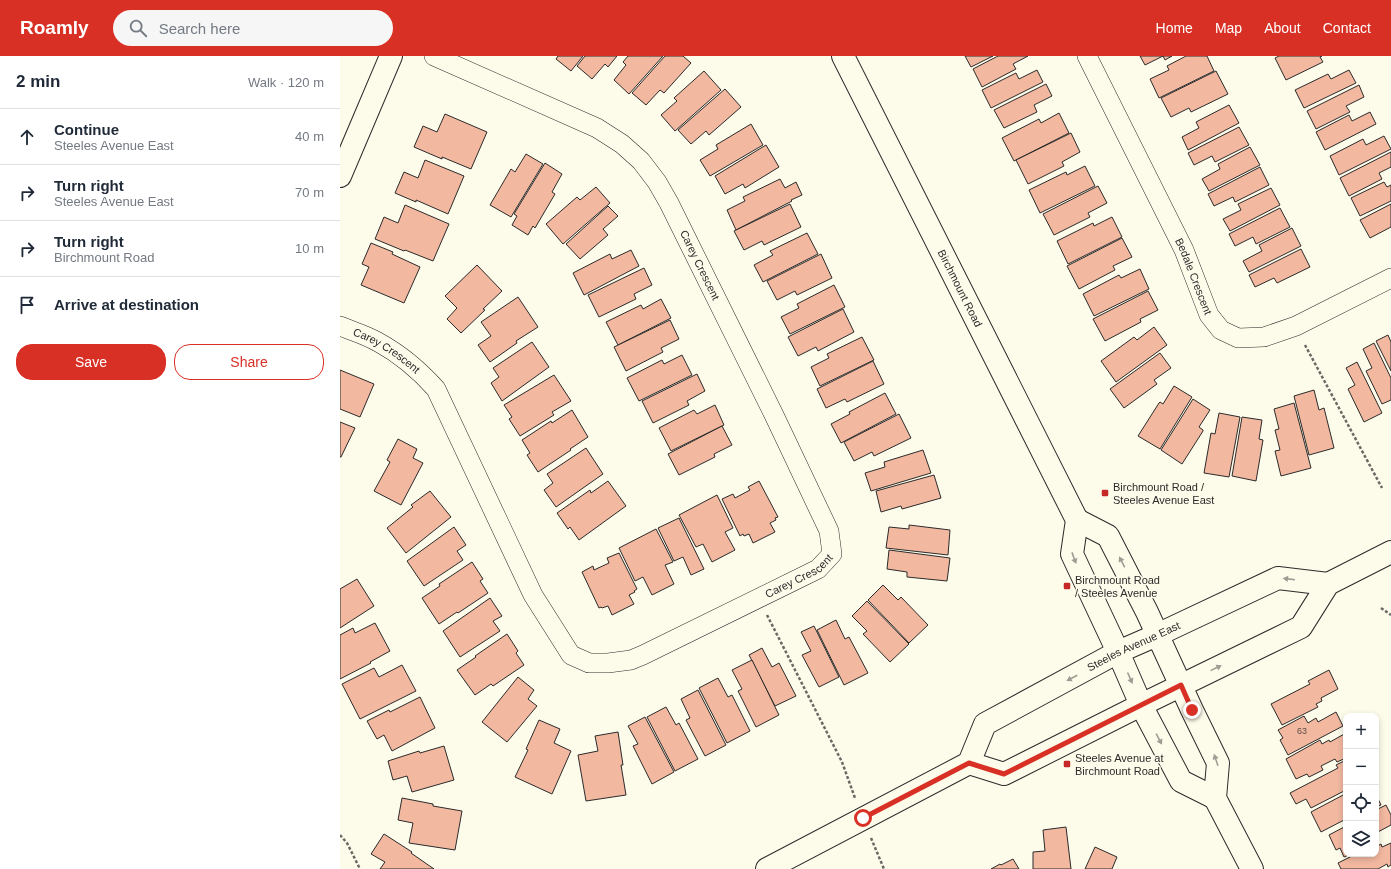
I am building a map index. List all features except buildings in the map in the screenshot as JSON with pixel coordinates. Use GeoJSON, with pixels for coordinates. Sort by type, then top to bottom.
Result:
{"type":"FeatureCollection","features":[{"type":"Feature","properties":{"kind":"main road"},"geometry":{"type":"LineString","coordinates":[[340,176],[391,56]]}},
{"type":"Feature","properties":{"kind":"main road","name":"Birchmount Road"},"geometry":{"type":"LineString","coordinates":[[843,56],[1076,520]]}},
{"type":"Feature","properties":{"kind":"main road"},"geometry":{"type":"LineString","coordinates":[[1215,798],[1181,781],[1141,704],[1072,554],[1076,520],[1108,536],[1147,612],[1218,763],[1215,798],[1252,869]]}},
{"type":"Feature","properties":{"kind":"main road"},"geometry":{"type":"LineString","coordinates":[[767,869],[969,763],[1004,774],[1141,704],[1301,627],[1328,584],[1391,552]]}},
{"type":"Feature","properties":{"kind":"main road","name":"Steeles Avenue East"},"geometry":{"type":"LineString","coordinates":[[969,763],[986,724],[1118,652],[1278,578],[1328,584]]}},
{"type":"Feature","properties":{"kind":"street","name":"Carey Crescent"},"geometry":{"type":"LineString","coordinates":[[340,326],[377,341],[390,349],[421,372],[436,389],[533,595],[571,655],[588,663],[608,663],[631,660],[818,569],[832,554],[829,531],[770,408],[669,203],[660,187],[641,161],[622,144],[597,128],[434,56]]}},
{"type":"Feature","properties":{"kind":"street","name":"Bedale Crescent"},"geometry":{"type":"LineString","coordinates":[[1087,56],[1184,250],[1209,315],[1221,330],[1238,338],[1264,337],[1296,326],[1391,278]]}},
{"type":"Feature","properties":{"kind":"path"},"geometry":{"type":"LineString","coordinates":[[1296,326],[1382,488]]}},
{"type":"Feature","properties":{"kind":"path"},"geometry":{"type":"LineString","coordinates":[[758,598],[842,762]]}},
{"type":"Feature","properties":{"kind":"path"},"geometry":{"type":"LineString","coordinates":[[1381,608],[1391,615]]}},
{"type":"Feature","properties":{"kind":"path"},"geometry":{"type":"LineString","coordinates":[[340,835],[347,843],[360,869]]}},
{"type":"Feature","properties":{"kind":"path"},"geometry":{"type":"LineString","coordinates":[[881,864],[884,869]]}},
{"type":"Feature","properties":{"kind":"place","name":"Birchmount Road / Steeles Avenue East"},"geometry":{"type":"Point","coordinates":[1105,493]}},
{"type":"Feature","properties":{"kind":"place","name":"Birchmount Road / Steeles Avenue"},"geometry":{"type":"Point","coordinates":[1067,586]}},
{"type":"Feature","properties":{"kind":"place","name":"Steeles Avenue at Birchmount Road"},"geometry":{"type":"Point","coordinates":[1067,764]}},
{"type":"Feature","properties":{"kind":"route"},"geometry":{"type":"LineString","coordinates":[[863,818],[969,763],[1004,774],[1181,685],[1192,710]]}}]}
